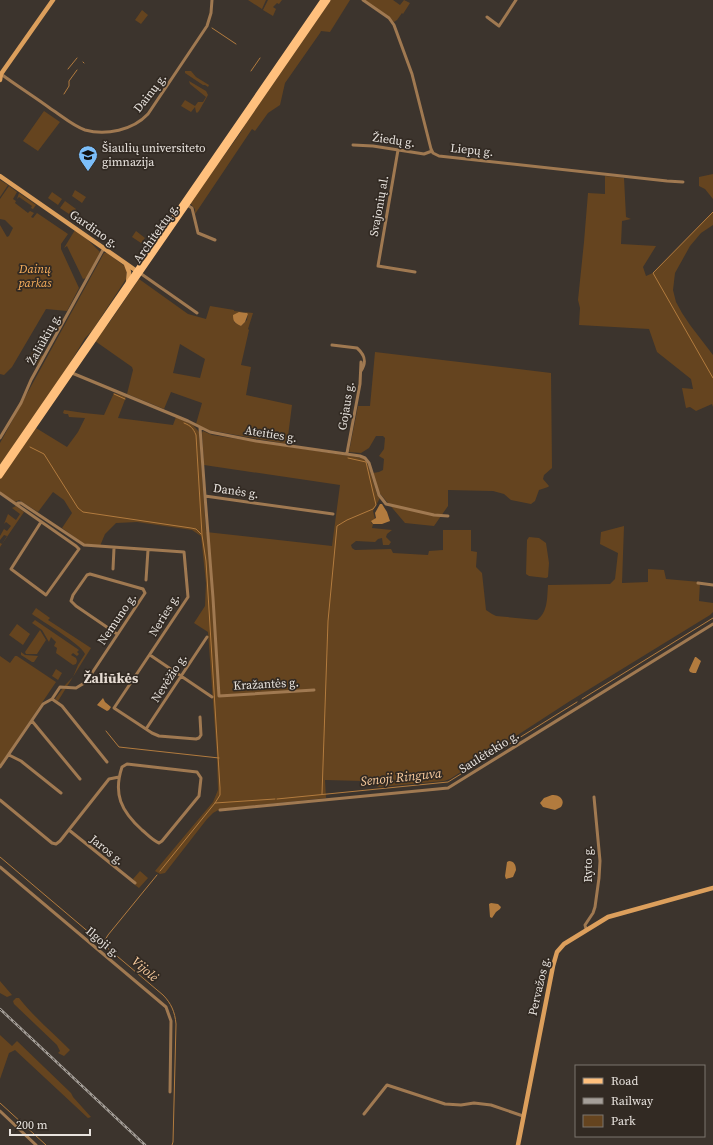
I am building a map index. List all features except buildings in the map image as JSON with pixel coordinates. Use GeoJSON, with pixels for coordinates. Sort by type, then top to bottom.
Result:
{"type":"FeatureCollection","features":[{"type":"Feature","properties":{"kind":"main road"},"geometry":{"type":"LineString","coordinates":[[0,76],[53,0]]}},
{"type":"Feature","properties":{"kind":"main road","name":"Architektų g."},"geometry":{"type":"LineString","coordinates":[[311,21],[323,0]]}},
{"type":"Feature","properties":{"kind":"main road","name":"Architektų g."},"geometry":{"type":"LineString","coordinates":[[0,469],[70,372],[311,21],[328,0]]}},
{"type":"Feature","properties":{"kind":"main road","name":"Gardino g."},"geometry":{"type":"LineString","coordinates":[[0,176],[138,272]]}},
{"type":"Feature","properties":{"kind":"main road"},"geometry":{"type":"LineString","coordinates":[[123,261],[129,270],[128,283]]}},
{"type":"Feature","properties":{"kind":"main road","name":"Architektų g."},"geometry":{"type":"LineString","coordinates":[[70,372],[128,283],[138,272]]}},
{"type":"Feature","properties":{"kind":"main road","name":"Architektų g."},"geometry":{"type":"LineString","coordinates":[[0,476],[13,453]]}},
{"type":"Feature","properties":{"kind":"main road","name":"Pervažos g."},"geometry":{"type":"LineString","coordinates":[[518,1145],[555,958],[560,948],[586,930],[612,915],[713,888]]}},
{"type":"Feature","properties":{"kind":"street","name":"Dainų g."},"geometry":{"type":"LineString","coordinates":[[0,76],[84,130],[100,133],[126,128],[138,122],[148,114],[197,42],[209,23],[212,0]]}},
{"type":"Feature","properties":{"kind":"street"},"geometry":{"type":"LineString","coordinates":[[363,0],[389,18],[394,25],[412,74],[432,151]]}},
{"type":"Feature","properties":{"kind":"street"},"geometry":{"type":"LineString","coordinates":[[487,17],[499,26],[516,0]]}},
{"type":"Feature","properties":{"kind":"street","name":"Žiedų g."},"geometry":{"type":"LineString","coordinates":[[353,145],[424,154],[432,151]]}},
{"type":"Feature","properties":{"kind":"street","name":"Svajonių al."},"geometry":{"type":"LineString","coordinates":[[398,150],[378,266],[415,272]]}},
{"type":"Feature","properties":{"kind":"street","name":"Liepų g."},"geometry":{"type":"LineString","coordinates":[[432,151],[439,156],[667,182],[683,182]]}},
{"type":"Feature","properties":{"kind":"street"},"geometry":{"type":"LineString","coordinates":[[187,202],[192,208],[198,233],[215,240]]}},
{"type":"Feature","properties":{"kind":"street","name":"Žaliūkių g."},"geometry":{"type":"LineString","coordinates":[[0,438],[104,248]]}},
{"type":"Feature","properties":{"kind":"street","name":"Gardino g."},"geometry":{"type":"LineString","coordinates":[[138,272],[197,313]]}},
{"type":"Feature","properties":{"kind":"street"},"geometry":{"type":"LineString","coordinates":[[332,344],[358,348],[365,357],[365,364],[360,373]]}},
{"type":"Feature","properties":{"kind":"street","name":"Gojaus g."},"geometry":{"type":"LineString","coordinates":[[347,453],[360,384],[361,362]]}},
{"type":"Feature","properties":{"kind":"street","name":"Ateities g."},"geometry":{"type":"LineString","coordinates":[[70,372],[188,421],[210,432],[256,441],[360,456],[367,461],[379,495],[386,504],[434,515],[448,516]]}},
{"type":"Feature","properties":{"kind":"street","name":"Danės g."},"geometry":{"type":"LineString","coordinates":[[200,428],[205,496],[333,514]]}},
{"type":"Feature","properties":{"kind":"street"},"geometry":{"type":"LineString","coordinates":[[0,493],[76,546],[79,549],[46,595],[10,569],[41,522]]}},
{"type":"Feature","properties":{"kind":"street","name":"Kražantės g."},"geometry":{"type":"LineString","coordinates":[[205,496],[219,696],[314,690]]}},
{"type":"Feature","properties":{"kind":"street","name":"Neries g."},"geometry":{"type":"LineString","coordinates":[[17,505],[19,502],[21,503],[84,545],[184,552],[188,597],[114,708],[146,729]]}},
{"type":"Feature","properties":{"kind":"street"},"geometry":{"type":"LineString","coordinates":[[113,569],[114,548]]}},
{"type":"Feature","properties":{"kind":"street"},"geometry":{"type":"LineString","coordinates":[[146,580],[148,550]]}},
{"type":"Feature","properties":{"kind":"street","name":"Nemuno g."},"geometry":{"type":"LineString","coordinates":[[52,699],[60,687],[76,688],[84,684],[145,593],[143,590],[90,574],[87,575],[73,595],[71,601],[117,634]]}},
{"type":"Feature","properties":{"kind":"street"},"geometry":{"type":"LineString","coordinates":[[698,583],[713,586]]}},
{"type":"Feature","properties":{"kind":"street","name":"Saulėtekio g."},"geometry":{"type":"LineString","coordinates":[[220,810],[448,788],[713,624]]}},
{"type":"Feature","properties":{"kind":"street","name":"Nevėžio g."},"geometry":{"type":"LineString","coordinates":[[146,729],[207,637]]}},
{"type":"Feature","properties":{"kind":"street"},"geometry":{"type":"LineString","coordinates":[[150,655],[212,697]]}},
{"type":"Feature","properties":{"kind":"street"},"geometry":{"type":"LineString","coordinates":[[0,768],[43,704],[52,699],[62,706],[107,762]]}},
{"type":"Feature","properties":{"kind":"street"},"geometry":{"type":"LineString","coordinates":[[146,729],[152,734],[159,736],[196,739],[201,736],[200,717]]}},
{"type":"Feature","properties":{"kind":"street"},"geometry":{"type":"LineString","coordinates":[[32,721],[80,779]]}},
{"type":"Feature","properties":{"kind":"street"},"geometry":{"type":"LineString","coordinates":[[9,755],[21,760],[61,793]]}},
{"type":"Feature","properties":{"kind":"street"},"geometry":{"type":"LineString","coordinates":[[124,765],[197,772],[201,778],[199,796],[159,843],[135,823],[123,808],[118,795],[119,776],[124,765]]}},
{"type":"Feature","properties":{"kind":"street"},"geometry":{"type":"LineString","coordinates":[[0,800],[56,844],[69,830],[108,779],[119,776]]}},
{"type":"Feature","properties":{"kind":"street","name":"Ryto g."},"geometry":{"type":"LineString","coordinates":[[586,930],[585,925],[595,907],[599,878],[600,861],[594,796]]}},
{"type":"Feature","properties":{"kind":"street","name":"Jaros g."},"geometry":{"type":"LineString","coordinates":[[69,830],[135,883]]}},
{"type":"Feature","properties":{"kind":"street","name":"Ilgoji g."},"geometry":{"type":"LineString","coordinates":[[0,867],[166,1007],[171,1021],[170,1092]]}},
{"type":"Feature","properties":{"kind":"street"},"geometry":{"type":"LineString","coordinates":[[364,1114],[387,1085],[445,1104],[461,1105],[474,1103],[491,1105],[523,1116]]}},
{"type":"Feature","properties":{"kind":"street"},"geometry":{"type":"LineString","coordinates":[[0,1111],[36,1145]]}},
{"type":"Feature","properties":{"kind":"green space"},"geometry":{"type":"Polygon","coordinates":[[[248,0],[266,0],[262,9],[248,0]]]}},
{"type":"Feature","properties":{"kind":"green space"},"geometry":{"type":"Polygon","coordinates":[[[268,0],[282,0],[279,4],[277,3],[273,7],[276,9],[273,16],[263,10],[268,0]]]}},
{"type":"Feature","properties":{"kind":"green space"},"geometry":{"type":"Polygon","coordinates":[[[331,0],[350,0],[330,32],[321,31],[285,83],[280,105],[268,113],[255,131],[252,129],[195,214],[195,209],[190,203],[241,132],[331,0]]]}},
{"type":"Feature","properties":{"kind":"green space"},"geometry":{"type":"Polygon","coordinates":[[[364,0],[393,0],[400,5],[404,0],[410,3],[403,14],[402,13],[394,22],[364,0]]]}},
{"type":"Feature","properties":{"kind":"green space"},"geometry":{"type":"Polygon","coordinates":[[[142,10],[148,15],[141,24],[135,20],[142,10]]]}},
{"type":"Feature","properties":{"kind":"green space"},"geometry":{"type":"Polygon","coordinates":[[[185,71],[191,71],[196,77],[209,85],[208,87],[185,73],[185,71]]]}},
{"type":"Feature","properties":{"kind":"green space"},"geometry":{"type":"Polygon","coordinates":[[[189,81],[206,91],[208,95],[197,113],[195,107],[191,112],[181,106],[185,100],[195,106],[198,102],[203,102],[206,97],[190,84],[189,81]]]}},
{"type":"Feature","properties":{"kind":"green space"},"geometry":{"type":"Polygon","coordinates":[[[44,111],[60,122],[38,151],[23,141],[44,111]]]}},
{"type":"Feature","properties":{"kind":"green space"},"geometry":{"type":"Polygon","coordinates":[[[713,174],[713,199],[705,189],[699,186],[699,177],[713,174]]]}},
{"type":"Feature","properties":{"kind":"green space"},"geometry":{"type":"Polygon","coordinates":[[[605,176],[624,178],[626,217],[631,219],[622,221],[621,244],[656,246],[643,267],[646,276],[653,273],[713,212],[713,225],[701,233],[690,246],[675,273],[673,290],[676,302],[682,313],[713,355],[713,407],[712,404],[696,411],[690,407],[686,408],[682,388],[693,389],[691,379],[657,352],[649,329],[579,325],[580,308],[578,300],[588,193],[605,194],[605,176]]]}},
{"type":"Feature","properties":{"kind":"green space"},"geometry":{"type":"Polygon","coordinates":[[[0,180],[8,185],[0,197],[0,180]]]}},
{"type":"Feature","properties":{"kind":"green space","name":"Dainų parkas"},"geometry":{"type":"Polygon","coordinates":[[[9,186],[17,192],[13,199],[16,201],[15,203],[28,213],[30,211],[34,213],[31,217],[33,218],[37,213],[68,234],[61,244],[61,249],[79,288],[67,311],[46,309],[12,367],[4,375],[0,374],[0,225],[7,237],[13,228],[5,220],[0,219],[0,199],[9,186]]]}},
{"type":"Feature","properties":{"kind":"green space"},"geometry":{"type":"Polygon","coordinates":[[[75,190],[86,197],[82,203],[72,196],[75,190]]]}},
{"type":"Feature","properties":{"kind":"green space"},"geometry":{"type":"Polygon","coordinates":[[[52,192],[62,199],[58,205],[48,198],[52,192]]]}},
{"type":"Feature","properties":{"kind":"green space"},"geometry":{"type":"Polygon","coordinates":[[[19,193],[36,205],[33,209],[31,208],[32,206],[19,197],[17,199],[19,193]]]}},
{"type":"Feature","properties":{"kind":"green space"},"geometry":{"type":"Polygon","coordinates":[[[65,201],[76,209],[72,216],[60,208],[65,201]]]}},
{"type":"Feature","properties":{"kind":"green space"},"geometry":{"type":"Polygon","coordinates":[[[75,230],[100,252],[86,278],[83,279],[67,246],[64,248],[75,230]]]}},
{"type":"Feature","properties":{"kind":"green space"},"geometry":{"type":"Polygon","coordinates":[[[136,231],[145,238],[141,243],[132,237],[136,231]]]}},
{"type":"Feature","properties":{"kind":"green space"},"geometry":{"type":"Polygon","coordinates":[[[104,253],[107,253],[126,267],[126,279],[92,331],[85,338],[66,370],[0,465],[0,443],[104,253]]]}},
{"type":"Feature","properties":{"kind":"green space"},"geometry":{"type":"Polygon","coordinates":[[[139,279],[188,314],[206,319],[210,306],[244,312],[239,312],[234,322],[241,326],[247,320],[248,314],[245,312],[253,313],[248,329],[241,365],[251,367],[246,395],[292,405],[287,444],[208,430],[196,424],[202,403],[171,392],[164,409],[127,394],[133,370],[132,367],[95,341],[139,279]],[[180,344],[173,373],[200,378],[205,359],[180,344]]]}},
{"type":"Feature","properties":{"kind":"green space"},"geometry":{"type":"Polygon","coordinates":[[[33,351],[43,356],[37,365],[28,360],[33,351]]]}},
{"type":"Feature","properties":{"kind":"green space"},"geometry":{"type":"Polygon","coordinates":[[[375,352],[551,373],[552,468],[544,475],[543,479],[549,486],[539,490],[535,501],[531,504],[511,500],[504,494],[493,491],[448,490],[448,506],[434,526],[405,523],[377,490],[373,473],[383,470],[384,459],[379,456],[384,449],[385,438],[383,436],[376,436],[369,448],[361,453],[349,452],[358,406],[370,406],[375,352]]]}},
{"type":"Feature","properties":{"kind":"green space"},"geometry":{"type":"Polygon","coordinates":[[[114,393],[126,397],[118,418],[173,425],[176,417],[193,425],[199,432],[206,532],[332,546],[340,485],[204,465],[203,431],[212,435],[365,459],[377,494],[380,498],[373,511],[375,519],[371,523],[373,524],[372,528],[392,530],[386,537],[391,542],[389,545],[383,545],[382,538],[375,542],[356,541],[351,545],[352,548],[355,550],[391,549],[393,553],[428,555],[429,551],[443,550],[443,530],[471,530],[471,551],[477,552],[476,567],[482,573],[486,610],[496,616],[537,620],[541,617],[545,609],[548,585],[610,584],[615,579],[618,553],[600,544],[601,532],[624,526],[622,583],[648,582],[648,569],[664,570],[666,579],[700,582],[699,601],[713,603],[713,612],[570,701],[450,779],[444,781],[379,787],[364,781],[325,780],[326,798],[220,809],[207,819],[165,873],[160,874],[155,871],[213,802],[218,790],[208,632],[194,623],[205,606],[206,583],[201,536],[192,530],[137,522],[116,523],[105,534],[100,546],[84,544],[62,528],[72,513],[64,500],[53,492],[38,512],[19,500],[15,502],[0,492],[0,479],[36,428],[67,447],[78,432],[85,418],[69,417],[68,414],[63,413],[64,410],[104,415],[114,393]]]}},
{"type":"Feature","properties":{"kind":"green space"},"geometry":{"type":"Polygon","coordinates":[[[16,506],[24,512],[0,547],[0,543],[2,544],[7,536],[4,535],[0,540],[0,536],[4,529],[7,531],[11,526],[6,522],[4,524],[8,514],[16,520],[20,514],[12,508],[16,506]]]}},
{"type":"Feature","properties":{"kind":"green space"},"geometry":{"type":"Polygon","coordinates":[[[529,537],[539,538],[546,543],[549,563],[548,577],[546,578],[529,576],[526,574],[527,540],[529,537]]]}},
{"type":"Feature","properties":{"kind":"green space"},"geometry":{"type":"Polygon","coordinates":[[[36,608],[50,618],[48,620],[91,648],[73,677],[85,654],[77,645],[32,614],[36,608]]]}},
{"type":"Feature","properties":{"kind":"green space"},"geometry":{"type":"Polygon","coordinates":[[[35,620],[79,650],[77,652],[79,654],[77,656],[73,653],[71,655],[76,658],[76,664],[73,665],[56,653],[57,648],[54,646],[56,642],[51,637],[49,642],[42,630],[32,623],[35,620]]]}},
{"type":"Feature","properties":{"kind":"green space"},"geometry":{"type":"Polygon","coordinates":[[[17,624],[30,634],[23,645],[9,635],[17,624]]]}},
{"type":"Feature","properties":{"kind":"green space"},"geometry":{"type":"Polygon","coordinates":[[[40,630],[46,640],[37,654],[26,654],[25,652],[40,630]]]}},
{"type":"Feature","properties":{"kind":"green space"},"geometry":{"type":"Polygon","coordinates":[[[21,652],[25,655],[38,656],[34,662],[32,662],[21,655],[21,652]]]}},
{"type":"Feature","properties":{"kind":"green space"},"geometry":{"type":"Polygon","coordinates":[[[0,656],[10,663],[15,656],[17,656],[56,682],[0,765],[0,656]]]}},
{"type":"Feature","properties":{"kind":"green space"},"geometry":{"type":"Polygon","coordinates":[[[56,669],[62,673],[58,680],[52,676],[56,669]]]}},
{"type":"Feature","properties":{"kind":"green space"},"geometry":{"type":"Polygon","coordinates":[[[73,677],[58,701],[55,699],[66,684],[73,677]]]}},
{"type":"Feature","properties":{"kind":"green space"},"geometry":{"type":"Polygon","coordinates":[[[140,871],[148,878],[139,888],[135,885],[136,883],[133,879],[140,871]]]}},
{"type":"Feature","properties":{"kind":"green space"},"geometry":{"type":"Polygon","coordinates":[[[0,981],[12,995],[7,997],[0,993],[0,981]]]}},
{"type":"Feature","properties":{"kind":"green space"},"geometry":{"type":"Polygon","coordinates":[[[16,998],[19,998],[70,1050],[64,1056],[58,1053],[60,1051],[57,1045],[14,1004],[13,1001],[16,998]]]}},
{"type":"Feature","properties":{"kind":"green space"},"geometry":{"type":"Polygon","coordinates":[[[0,1035],[12,1046],[17,1041],[71,1093],[91,1117],[88,1118],[15,1050],[9,1053],[0,1079],[0,1035]]]}},
{"type":"Feature","properties":{"kind":"shaded area"},"geometry":{"type":"Polygon","coordinates":[[[239,312],[248,314],[245,322],[241,326],[233,319],[233,315],[239,312]]]}},
{"type":"Feature","properties":{"kind":"shaded area"},"geometry":{"type":"Polygon","coordinates":[[[380,504],[382,504],[387,512],[390,521],[382,524],[373,524],[371,521],[376,518],[375,513],[380,504]]]}},
{"type":"Feature","properties":{"kind":"shaded area"},"geometry":{"type":"Polygon","coordinates":[[[695,657],[701,661],[696,673],[693,673],[689,670],[695,657]]]}},
{"type":"Feature","properties":{"kind":"shaded area"},"geometry":{"type":"Polygon","coordinates":[[[103,698],[111,707],[107,711],[97,705],[103,698]]]}},
{"type":"Feature","properties":{"kind":"shaded area"},"geometry":{"type":"Polygon","coordinates":[[[552,795],[561,798],[563,802],[561,807],[555,810],[543,807],[540,803],[544,798],[552,795]]]}},
{"type":"Feature","properties":{"kind":"shaded area"},"geometry":{"type":"Polygon","coordinates":[[[509,861],[516,866],[516,870],[513,877],[506,879],[507,862],[509,861]]]}},
{"type":"Feature","properties":{"kind":"shaded area"},"geometry":{"type":"Polygon","coordinates":[[[489,904],[498,904],[501,907],[492,918],[490,917],[489,904]]]}},
{"type":"Feature","properties":{"kind":"waterway"},"geometry":{"type":"LineString","coordinates":[[212,28],[236,44]]}},
{"type":"Feature","properties":{"kind":"waterway"},"geometry":{"type":"LineString","coordinates":[[68,69],[77,58]]}},
{"type":"Feature","properties":{"kind":"waterway"},"geometry":{"type":"LineString","coordinates":[[251,71],[260,58]]}},
{"type":"Feature","properties":{"kind":"waterway"},"geometry":{"type":"LineString","coordinates":[[64,94],[69,86],[69,81],[77,70]]}},
{"type":"Feature","properties":{"kind":"waterway","name":"Senoji Ringuva"},"geometry":{"type":"LineString","coordinates":[[713,212],[653,273],[713,378]]}},
{"type":"Feature","properties":{"kind":"waterway"},"geometry":{"type":"LineString","coordinates":[[114,394],[125,399]]}},
{"type":"Feature","properties":{"kind":"waterway"},"geometry":{"type":"LineString","coordinates":[[160,871],[220,795],[206,561],[202,535],[196,435],[192,428],[184,423]]}},
{"type":"Feature","properties":{"kind":"waterway"},"geometry":{"type":"LineString","coordinates":[[30,447],[44,454],[78,508],[83,512],[191,528],[196,529],[201,534]]}},
{"type":"Feature","properties":{"kind":"waterway"},"geometry":{"type":"LineString","coordinates":[[322,794],[328,621],[337,526],[373,509],[376,505],[366,462],[348,458]]}},
{"type":"Feature","properties":{"kind":"waterway","name":"Senoji Ringuva"},"geometry":{"type":"LineString","coordinates":[[582,699],[713,618]]}},
{"type":"Feature","properties":{"kind":"waterway","name":"Senoji Ringuva"},"geometry":{"type":"LineString","coordinates":[[277,799],[448,782],[577,702]]}},
{"type":"Feature","properties":{"kind":"waterway"},"geometry":{"type":"LineString","coordinates":[[106,731],[119,747],[219,758]]}},
{"type":"Feature","properties":{"kind":"waterway","name":"Senoji Ringuva"},"geometry":{"type":"LineString","coordinates":[[215,803],[275,799]]}},
{"type":"Feature","properties":{"kind":"waterway","name":"Vijolė"},"geometry":{"type":"LineString","coordinates":[[0,857],[163,995],[168,1001],[174,1012],[176,1024],[172,1145]]}},
{"type":"Feature","properties":{"kind":"waterway"},"geometry":{"type":"LineString","coordinates":[[106,946],[105,940],[108,935],[157,875]]}},
{"type":"Feature","properties":{"kind":"waterway"},"geometry":{"type":"LineString","coordinates":[[0,1103],[46,1145]]}},
{"type":"Feature","properties":{"kind":"railway"},"geometry":{"type":"LineString","coordinates":[[0,1009],[145,1145]]}},
{"type":"Feature","properties":{"kind":"place","name":"Šiaulių universiteto gimnazija"},"geometry":{"type":"Point","coordinates":[88,172]}},
{"type":"Feature","properties":{"kind":"district","name":"Žaliūkės"},"geometry":{"type":"Point","coordinates":[111,678]}}]}
